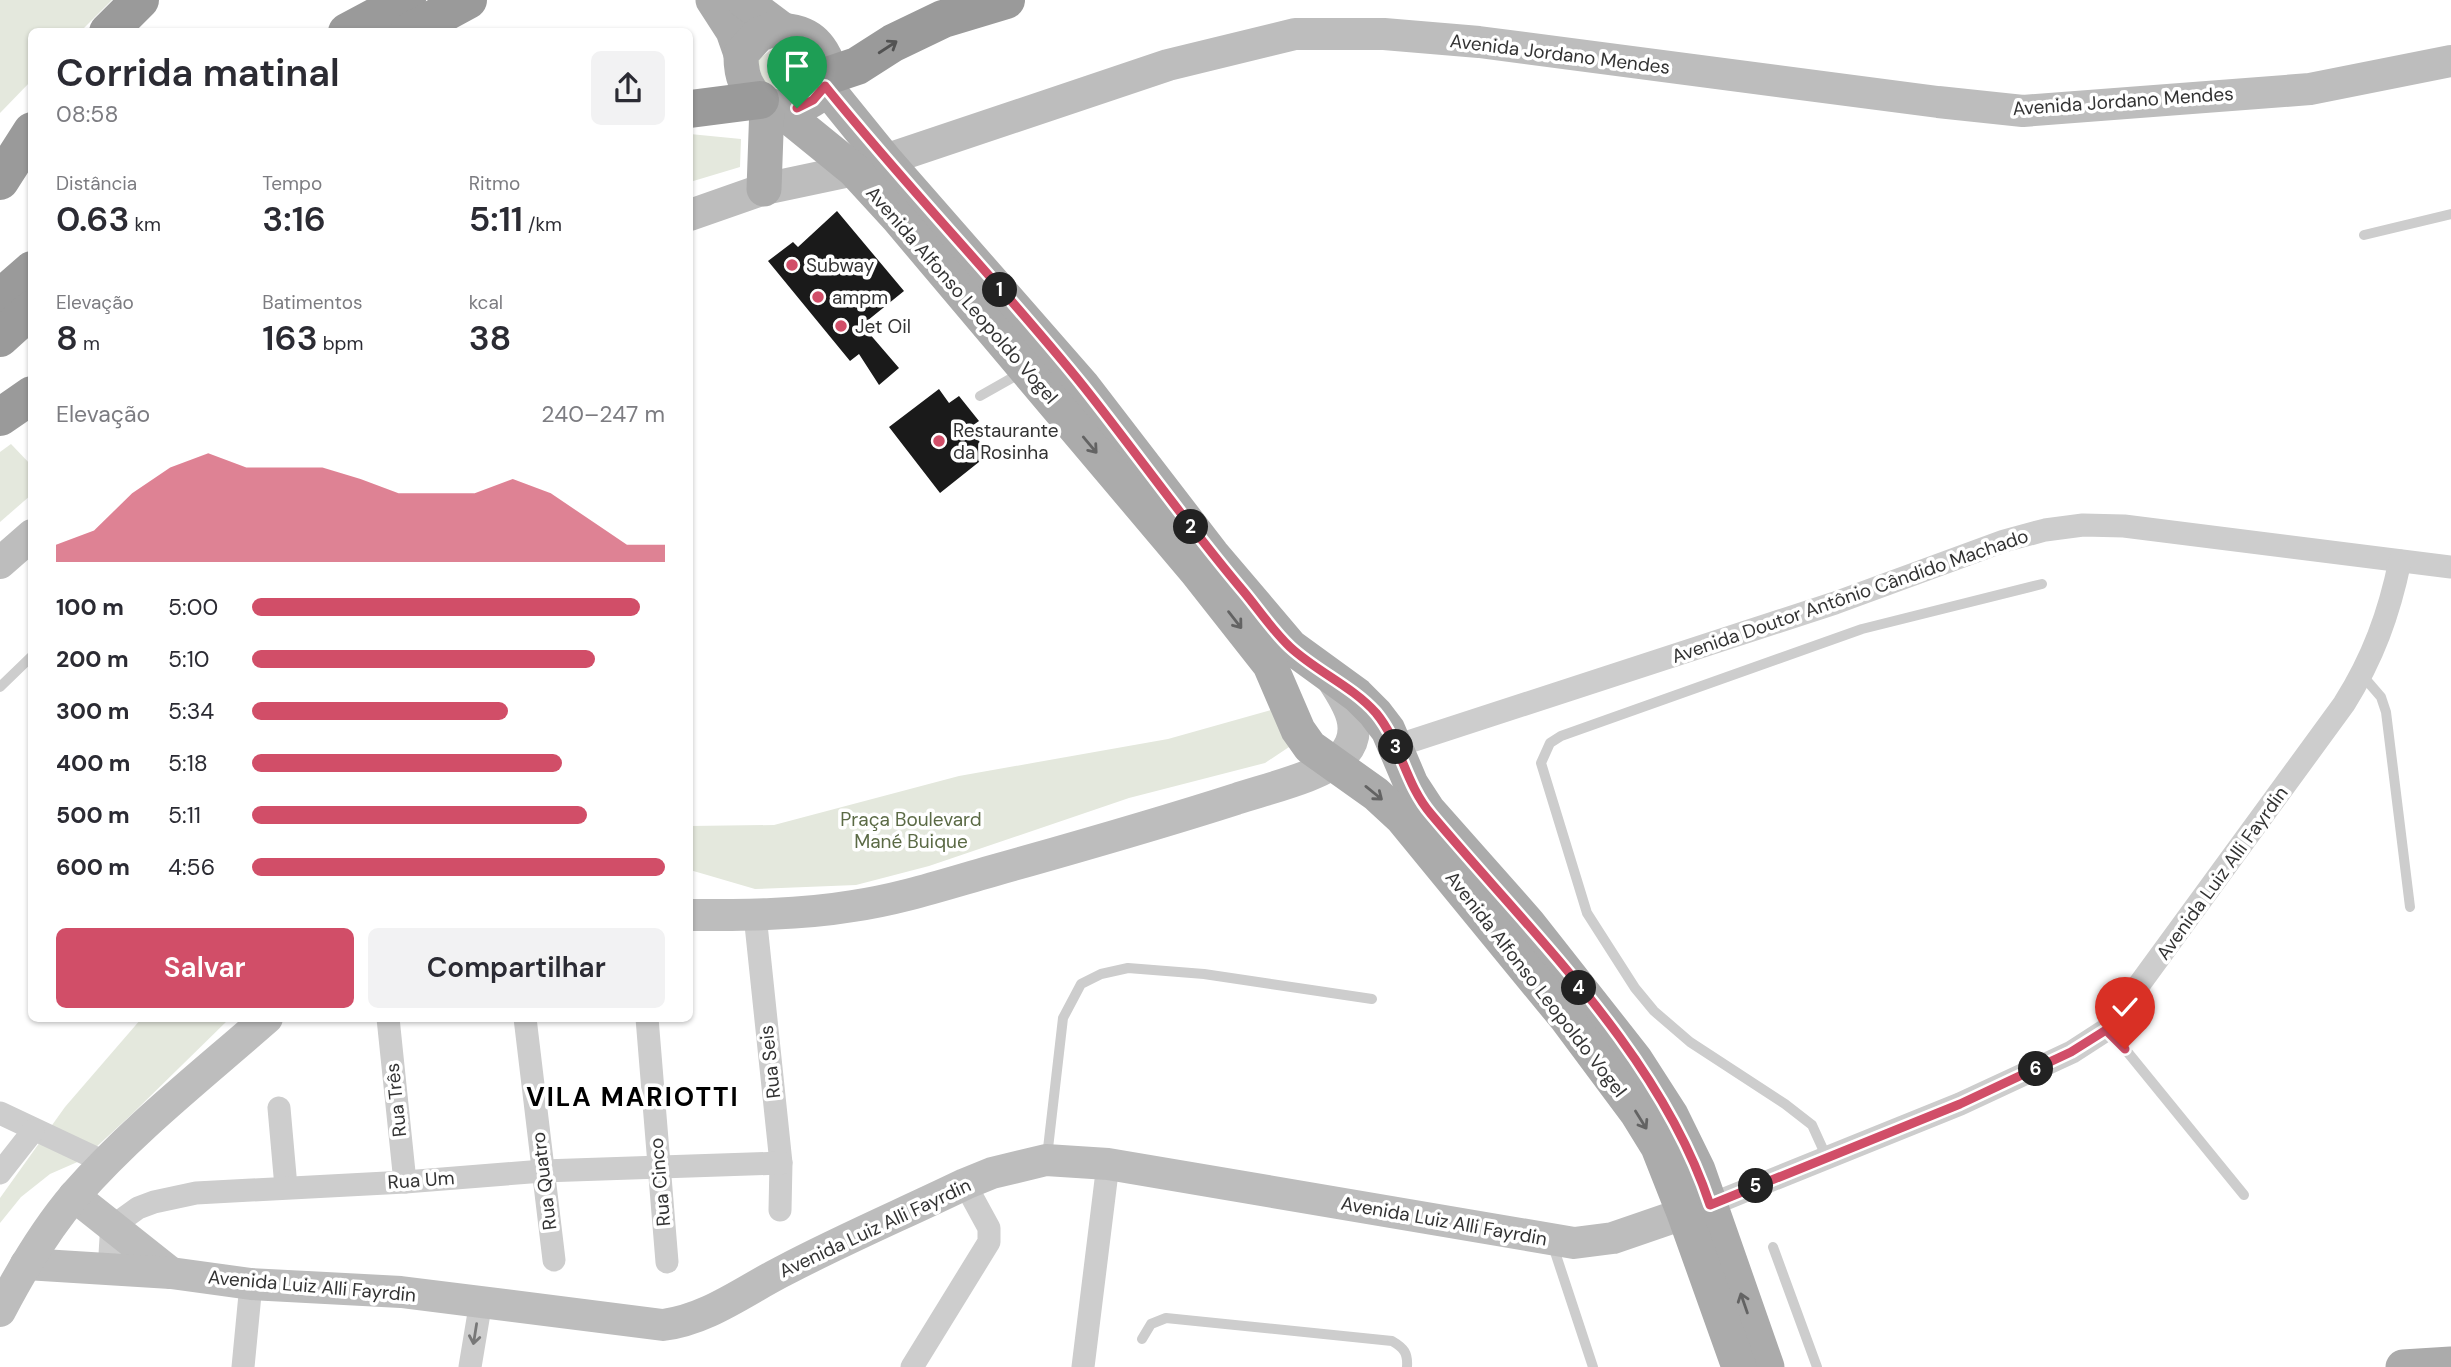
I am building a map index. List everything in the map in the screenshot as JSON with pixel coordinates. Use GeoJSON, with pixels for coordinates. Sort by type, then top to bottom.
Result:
{"type":"FeatureCollection","features":[{"type":"Feature","properties":{"kind":"highway"},"geometry":{"type":"LineString","coordinates":[[112,28],[139,0]]}},
{"type":"Feature","properties":{"kind":"highway"},"geometry":{"type":"LineString","coordinates":[[354,28],[407,0]]}},
{"type":"Feature","properties":{"kind":"highway"},"geometry":{"type":"LineString","coordinates":[[417,28],[468,0]]}},
{"type":"Feature","properties":{"kind":"highway"},"geometry":{"type":"LineString","coordinates":[[826,81],[858,66],[893,43],[943,19],[1006,0]]}},
{"type":"Feature","properties":{"kind":"highway"},"geometry":{"type":"LineString","coordinates":[[693,109],[769,105]]}},
{"type":"Feature","properties":{"kind":"highway"},"geometry":{"type":"LineString","coordinates":[[0,181],[28,137]]}},
{"type":"Feature","properties":{"kind":"highway"},"geometry":{"type":"LineString","coordinates":[[0,298],[28,274]]}},
{"type":"Feature","properties":{"kind":"highway"},"geometry":{"type":"LineString","coordinates":[[0,338],[28,313]]}},
{"type":"Feature","properties":{"kind":"highway"},"geometry":{"type":"LineString","coordinates":[[0,417],[28,398]]}},
{"type":"Feature","properties":{"kind":"main road"},"geometry":{"type":"LineString","coordinates":[[726,3],[783,30]]}},
{"type":"Feature","properties":{"kind":"main road"},"geometry":{"type":"LineString","coordinates":[[726,3],[741,54],[744,80],[769,105],[869,165]]}},
{"type":"Feature","properties":{"kind":"main road"},"geometry":{"type":"LineString","coordinates":[[741,54],[758,35],[770,30],[801,33],[816,43],[826,58],[826,81],[869,165]]}},
{"type":"Feature","properties":{"kind":"main road"},"geometry":{"type":"LineString","coordinates":[[769,105],[797,108],[813,100],[826,81]]}},
{"type":"Feature","properties":{"kind":"main road"},"geometry":{"type":"LineString","coordinates":[[764,189],[769,105]]}},
{"type":"Feature","properties":{"kind":"main road","name":"Avenida Alfonso Leopoldo Vogel"},"geometry":{"type":"LineString","coordinates":[[869,165],[1026,370],[1196,570],[1270,665],[1298,730],[1310,747],[1376,794],[1402,818],[1567,1019],[1651,1136],[1697,1209],[1767,1367]]}},
{"type":"Feature","properties":{"kind":"main road","name":"Avenida Alfonso Leopoldo Vogel"},"geometry":{"type":"LineString","coordinates":[[869,165],[1082,385],[1212,554],[1291,647],[1357,695],[1376,713],[1396,746],[1411,784],[1427,810],[1528,923],[1635,1059],[1671,1115],[1698,1170],[1697,1209],[1739,1367]]}},
{"type":"Feature","properties":{"kind":"main road"},"geometry":{"type":"LineString","coordinates":[[2403,1367],[2451,1364]]}},
{"type":"Feature","properties":{"kind":"street","name":"Avenida Jordano Mendes"},"geometry":{"type":"LineString","coordinates":[[693,214],[764,189],[869,165],[1168,65],[1294,34],[1384,34],[1479,42],[2023,111],[2310,89],[2451,61]]}},
{"type":"Feature","properties":{"kind":"street","name":"Avenida Doutor Antônio Cândido Machado"},"geometry":{"type":"LineString","coordinates":[[1396,746],[1835,603],[2004,541],[2045,530],[2083,525],[2124,526],[2400,561]]}},
{"type":"Feature","properties":{"kind":"street"},"geometry":{"type":"LineString","coordinates":[[0,563],[28,538]]}},
{"type":"Feature","properties":{"kind":"street"},"geometry":{"type":"LineString","coordinates":[[2400,561],[2451,567]]}},
{"type":"Feature","properties":{"kind":"street","name":"Avenida Luiz Alli Fayrdin"},"geometry":{"type":"LineString","coordinates":[[26,1264],[171,1273],[251,1284],[401,1292],[642,1324],[685,1322],[705,1315],[833,1246],[965,1184],[992,1173],[1046,1160],[1108,1164],[1574,1243],[1613,1238],[1697,1209],[1960,1104],[2071,1052],[2106,1030],[2336,715],[2362,675],[2381,634],[2400,561]]}},
{"type":"Feature","properties":{"kind":"street"},"geometry":{"type":"LineString","coordinates":[[693,915],[755,915],[853,906],[907,896],[1160,825],[1301,778],[1342,757],[1352,741],[1352,711],[1331,678]]}},
{"type":"Feature","properties":{"kind":"street","name":"Rua Seis"},"geometry":{"type":"LineString","coordinates":[[755,915],[781,1163],[780,1210]]}},
{"type":"Feature","properties":{"kind":"street"},"geometry":{"type":"LineString","coordinates":[[0,1311],[26,1264],[74,1196],[169,1103],[262,1022]]}},
{"type":"Feature","properties":{"kind":"street","name":"Rua Três"},"geometry":{"type":"LineString","coordinates":[[388,1022],[405,1182]]}},
{"type":"Feature","properties":{"kind":"street","name":"Rua Quatro"},"geometry":{"type":"LineString","coordinates":[[525,1022],[554,1260]]}},
{"type":"Feature","properties":{"kind":"street","name":"Rua Cinco"},"geometry":{"type":"LineString","coordinates":[[648,1022],[667,1262]]}},
{"type":"Feature","properties":{"kind":"street"},"geometry":{"type":"LineString","coordinates":[[279,1108],[286,1187]]}},
{"type":"Feature","properties":{"kind":"street"},"geometry":{"type":"LineString","coordinates":[[0,1113],[33,1131],[106,1163]]}},
{"type":"Feature","properties":{"kind":"street"},"geometry":{"type":"LineString","coordinates":[[0,1173],[33,1131]]}},
{"type":"Feature","properties":{"kind":"street","name":"Rua Um"},"geometry":{"type":"LineString","coordinates":[[114,1228],[138,1208],[176,1196],[543,1171],[781,1163]]}},
{"type":"Feature","properties":{"kind":"street"},"geometry":{"type":"LineString","coordinates":[[1083,1367],[1108,1164]]}},
{"type":"Feature","properties":{"kind":"street"},"geometry":{"type":"LineString","coordinates":[[912,1367],[989,1242],[989,1228],[965,1184]]}},
{"type":"Feature","properties":{"kind":"street"},"geometry":{"type":"LineString","coordinates":[[74,1196],[171,1273]]}},
{"type":"Feature","properties":{"kind":"street"},"geometry":{"type":"LineString","coordinates":[[109,1271],[114,1228]]}},
{"type":"Feature","properties":{"kind":"street"},"geometry":{"type":"LineString","coordinates":[[243,1367],[251,1284]]}},
{"type":"Feature","properties":{"kind":"street"},"geometry":{"type":"LineString","coordinates":[[470,1367],[481,1301]]}},
{"type":"Feature","properties":{"kind":"lane"},"geometry":{"type":"LineString","coordinates":[[2364,235],[2451,214]]}},
{"type":"Feature","properties":{"kind":"lane"},"geometry":{"type":"LineString","coordinates":[[980,396],[1026,370]]}},
{"type":"Feature","properties":{"kind":"lane"},"geometry":{"type":"LineString","coordinates":[[1827,1158],[1812,1125],[1785,1104],[1690,1042],[1654,1011],[1635,988],[1587,914],[1541,763],[1550,743],[1562,736],[1735,672],[1862,629],[2042,584]]}},
{"type":"Feature","properties":{"kind":"lane"},"geometry":{"type":"LineString","coordinates":[[0,687],[28,660]]}},
{"type":"Feature","properties":{"kind":"lane"},"geometry":{"type":"LineString","coordinates":[[2362,675],[2381,697],[2386,712],[2410,907]]}},
{"type":"Feature","properties":{"kind":"lane"},"geometry":{"type":"LineString","coordinates":[[1046,1160],[1063,1018],[1081,984],[1101,974],[1128,968],[1204,974],[1372,999]]}},
{"type":"Feature","properties":{"kind":"lane"},"geometry":{"type":"LineString","coordinates":[[2106,1030],[2125,1049],[2244,1195]]}},
{"type":"Feature","properties":{"kind":"lane"},"geometry":{"type":"LineString","coordinates":[[1551,1239],[1593,1367]]}},
{"type":"Feature","properties":{"kind":"lane"},"geometry":{"type":"LineString","coordinates":[[1773,1247],[1817,1367]]}},
{"type":"Feature","properties":{"kind":"lane"},"geometry":{"type":"LineString","coordinates":[[1142,1339],[1151,1324],[1166,1318],[1392,1341],[1403,1347],[1408,1358],[1407,1367]]}},
{"type":"Feature","properties":{"kind":"green space"},"geometry":{"type":"Polygon","coordinates":[[[0,0],[112,0],[84,28],[28,28],[28,84],[0,113],[0,0]]]}},
{"type":"Feature","properties":{"kind":"green space"},"geometry":{"type":"Polygon","coordinates":[[[784,49],[813,61],[811,95],[765,88],[757,60],[771,50],[784,49]]]}},
{"type":"Feature","properties":{"kind":"green space"},"geometry":{"type":"Polygon","coordinates":[[[693,134],[741,139],[740,167],[693,181],[693,134]]]}},
{"type":"Feature","properties":{"kind":"green space"},"geometry":{"type":"Polygon","coordinates":[[[11,444],[28,462],[28,498],[0,522],[0,452],[11,444]]]}},
{"type":"Feature","properties":{"kind":"green space","name":"Praça Boulevard Mané Buique"},"geometry":{"type":"Polygon","coordinates":[[[1275,709],[1298,741],[1265,763],[1129,798],[929,866],[856,885],[755,889],[693,871],[693,826],[774,825],[959,776],[1168,739],[1275,709]]]}},
{"type":"Feature","properties":{"kind":"green space"},"geometry":{"type":"Polygon","coordinates":[[[138,1022],[226,1022],[82,1160],[50,1174],[21,1197],[0,1223],[0,1198],[65,1107],[138,1022]]]}},
{"type":"Feature","properties":{"kind":"building"},"geometry":{"type":"Polygon","coordinates":[[[837,211],[904,291],[862,325],[899,368],[879,385],[859,354],[850,361],[768,261],[793,242],[798,247],[837,211]]]}},
{"type":"Feature","properties":{"kind":"building","name":"Restaurante da Rosinha"},"geometry":{"type":"Polygon","coordinates":[[[939,389],[949,403],[959,396],[979,421],[969,428],[989,454],[940,493],[889,427],[939,389]]]}},
{"type":"Feature","properties":{"kind":"place","name":"Subway"},"geometry":{"type":"Point","coordinates":[792,265]}},
{"type":"Feature","properties":{"kind":"place","name":"ampm"},"geometry":{"type":"Point","coordinates":[818,297]}},
{"type":"Feature","properties":{"kind":"place","name":"Jet Oil"},"geometry":{"type":"Point","coordinates":[841,326]}},
{"type":"Feature","properties":{"kind":"place","name":"Restaurante da Rosinha"},"geometry":{"type":"Point","coordinates":[939,441]}},
{"type":"Feature","properties":{"kind":"district","name":"VILA MARIOTTI"},"geometry":{"type":"Point","coordinates":[633,1097]}},
{"type":"Feature","properties":{"kind":"route"},"geometry":{"type":"LineString","coordinates":[[797,108],[813,100],[825,86],[885,160],[1082,385],[1212,554],[1291,647],[1357,695],[1376,713],[1388,730],[1411,784],[1427,810],[1528,923],[1635,1059],[1671,1115],[1698,1170],[1710,1205],[1960,1104],[2071,1052],[2106,1030],[2125,1049]]}}]}
